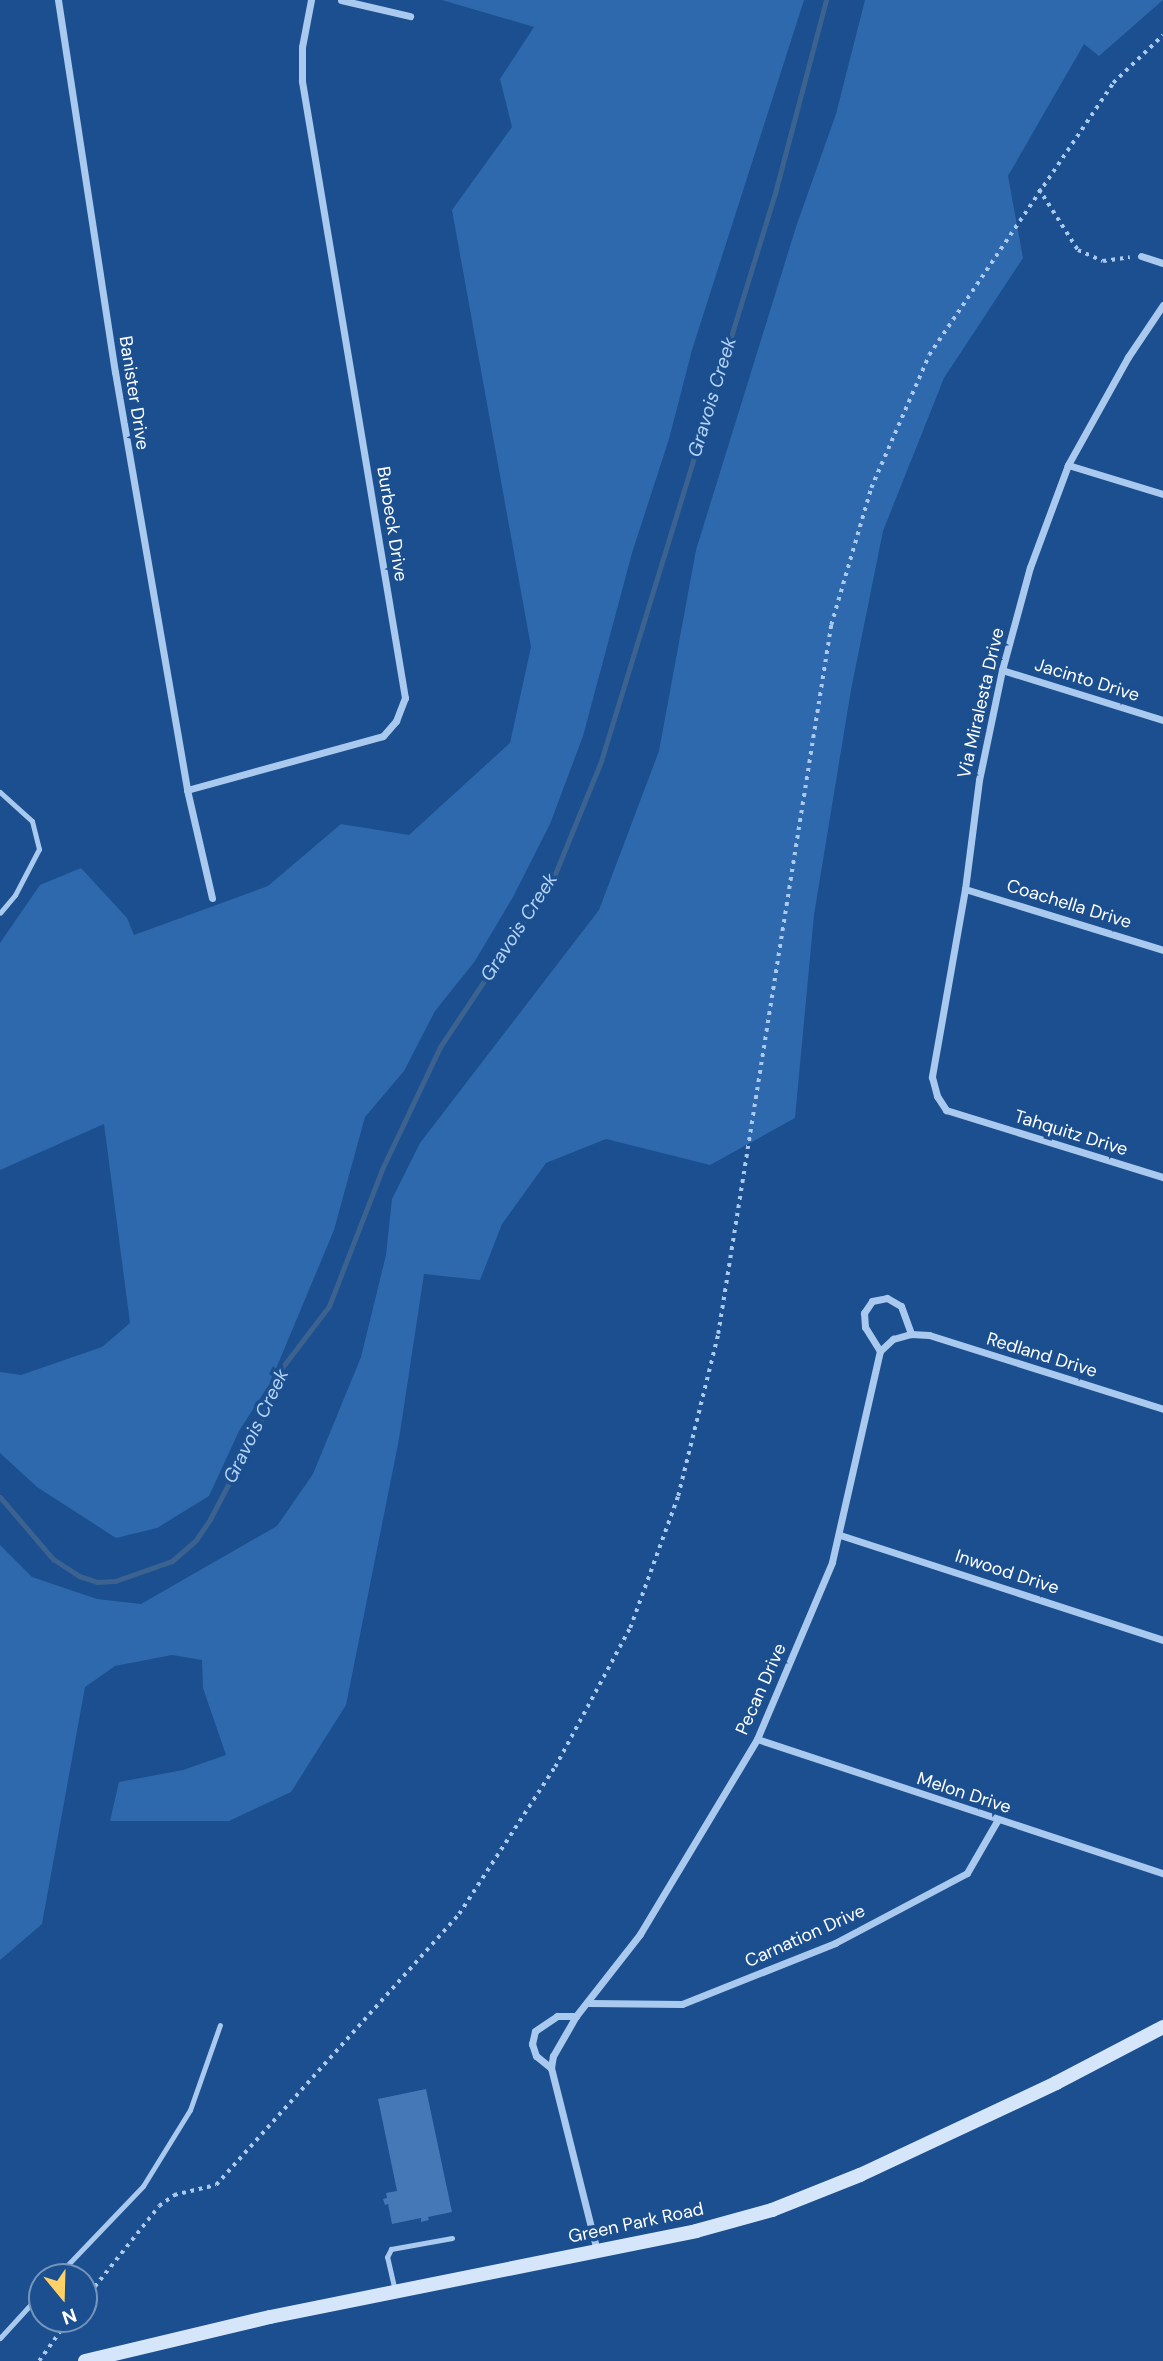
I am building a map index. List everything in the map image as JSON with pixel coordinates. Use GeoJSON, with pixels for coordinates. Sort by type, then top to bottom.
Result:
{"type":"FeatureCollection","features":[{"type":"Feature","properties":{"kind":"street","name":"Banister Drive"},"geometry":{"type":"LineString","coordinates":[[58,0],[114,372],[187,790]]}},
{"type":"Feature","properties":{"kind":"street","name":"Burbeck Drive"},"geometry":{"type":"LineString","coordinates":[[187,790],[383,736],[396,721],[405,698],[302,81],[302,47],[311,0]]}},
{"type":"Feature","properties":{"kind":"street"},"geometry":{"type":"LineString","coordinates":[[341,0],[410,16]]}},
{"type":"Feature","properties":{"kind":"street"},"geometry":{"type":"LineString","coordinates":[[1141,256],[1163,263]]}},
{"type":"Feature","properties":{"kind":"street","name":"Via Miralesta Drive"},"geometry":{"type":"LineString","coordinates":[[970,1118],[946,1110],[937,1096],[932,1077],[965,889],[979,780],[1002,670],[1030,566],[1068,465],[1128,357],[1163,306]]}},
{"type":"Feature","properties":{"kind":"street"},"geometry":{"type":"LineString","coordinates":[[1068,465],[1163,494]]}},
{"type":"Feature","properties":{"kind":"street","name":"Jacinto Drive"},"geometry":{"type":"LineString","coordinates":[[1002,670],[1163,720]]}},
{"type":"Feature","properties":{"kind":"street"},"geometry":{"type":"LineString","coordinates":[[187,790],[212,898]]}},
{"type":"Feature","properties":{"kind":"street","name":"Coachella Drive"},"geometry":{"type":"LineString","coordinates":[[965,889],[1163,950]]}},
{"type":"Feature","properties":{"kind":"street","name":"Tahquitz Drive"},"geometry":{"type":"LineString","coordinates":[[970,1118],[1163,1177]]}},
{"type":"Feature","properties":{"kind":"street"},"geometry":{"type":"LineString","coordinates":[[880,1351],[865,1327],[864,1313],[872,1301],[887,1298],[901,1306],[911,1334]]}},
{"type":"Feature","properties":{"kind":"street","name":"Redland Drive"},"geometry":{"type":"LineString","coordinates":[[880,1351],[893,1339],[911,1334],[929,1335],[1163,1409]]}},
{"type":"Feature","properties":{"kind":"street","name":"Pecan Drive"},"geometry":{"type":"LineString","coordinates":[[597,2250],[551,2068],[558,2042],[640,1934],[757,1740],[832,1562],[880,1351]]}},
{"type":"Feature","properties":{"kind":"street","name":"Inwood Drive"},"geometry":{"type":"LineString","coordinates":[[840,1535],[1163,1640]]}},
{"type":"Feature","properties":{"kind":"street","name":"Melon Drive"},"geometry":{"type":"LineString","coordinates":[[757,1740],[997,1821],[1163,1873]]}},
{"type":"Feature","properties":{"kind":"street","name":"Carnation Drive"},"geometry":{"type":"LineString","coordinates":[[589,2003],[682,2004],[835,1943],[967,1873],[997,1821]]}},
{"type":"Feature","properties":{"kind":"street","name":"Pecan Drive"},"geometry":{"type":"LineString","coordinates":[[551,2068],[536,2056],[532,2044],[535,2031],[557,2016],[576,2016]]}},
{"type":"Feature","properties":{"kind":"street","name":"Green Park Road"},"geometry":{"type":"LineString","coordinates":[[85,2361],[395,2291],[733,2222],[813,2195],[1056,2083],[1163,2027]]}},
{"type":"Feature","properties":{"kind":"lane"},"geometry":{"type":"LineString","coordinates":[[0,792],[32,821],[39,849],[15,894],[0,913]]}},
{"type":"Feature","properties":{"kind":"lane"},"geometry":{"type":"LineString","coordinates":[[69,2263],[143,2186],[190,2110],[220,2025]]}},
{"type":"Feature","properties":{"kind":"lane"},"geometry":{"type":"LineString","coordinates":[[395,2291],[387,2257],[391,2249],[452,2238]]}},
{"type":"Feature","properties":{"kind":"lane"},"geometry":{"type":"LineString","coordinates":[[0,2338],[28,2307]]}},
{"type":"Feature","properties":{"kind":"path"},"geometry":{"type":"LineString","coordinates":[[98,2282],[159,2206],[174,2195],[204,2189],[221,2180],[459,1914],[555,1767],[630,1628],[678,1496],[719,1334],[831,625],[871,488],[929,355],[1113,83],[1163,35]]}},
{"type":"Feature","properties":{"kind":"path"},"geometry":{"type":"LineString","coordinates":[[1039,189],[1062,229],[1078,250],[1090,258],[1102,261],[1141,256]]}},
{"type":"Feature","properties":{"kind":"path"},"geometry":{"type":"LineString","coordinates":[[39,2361],[59,2333]]}},
{"type":"Feature","properties":{"kind":"shaded area"},"geometry":{"type":"Polygon","coordinates":[[[442,0],[804,0],[692,350],[669,439],[632,553],[583,736],[550,824],[513,897],[475,961],[435,1011],[404,1071],[365,1117],[334,1230],[270,1383],[239,1431],[209,1496],[157,1528],[116,1538],[37,1487],[0,1453],[0,1372],[21,1375],[102,1347],[130,1323],[104,1124],[0,1170],[0,943],[40,885],[81,868],[127,918],[134,935],[268,886],[341,824],[409,835],[510,743],[531,647],[452,210],[512,127],[500,79],[534,27],[442,0]]]}},
{"type":"Feature","properties":{"kind":"shaded area"},"geometry":{"type":"Polygon","coordinates":[[[865,0],[1163,0],[1099,56],[1084,44],[1008,176],[1023,258],[944,378],[883,531],[851,690],[814,915],[795,1118],[710,1165],[606,1139],[546,1163],[502,1224],[480,1280],[424,1274],[399,1439],[346,1705],[291,1792],[229,1821],[110,1821],[119,1782],[183,1770],[226,1755],[203,1688],[202,1660],[172,1655],[115,1666],[85,1687],[42,1924],[0,1960],[0,1545],[32,1577],[97,1599],[141,1604],[277,1526],[313,1474],[361,1357],[386,1255],[392,1199],[420,1143],[599,910],[659,751],[696,550],[796,227],[836,114],[865,0]]]}},
{"type":"Feature","properties":{"kind":"building"},"geometry":{"type":"Polygon","coordinates":[[[426,2089],[452,2212],[428,2217],[429,2220],[421,2222],[421,2218],[392,2224],[388,2204],[385,2205],[383,2199],[387,2198],[386,2193],[397,2191],[378,2099],[426,2089]]]}},
{"type":"Feature","properties":{"kind":"waterway","name":"Gravois Creek"},"geometry":{"type":"LineString","coordinates":[[0,1497],[53,1559],[79,1576],[97,1582],[115,1581],[172,1561],[196,1540],[210,1519],[258,1428],[281,1369],[329,1306],[383,1167],[440,1047],[555,874],[601,761],[775,193],[826,0]]}}]}
